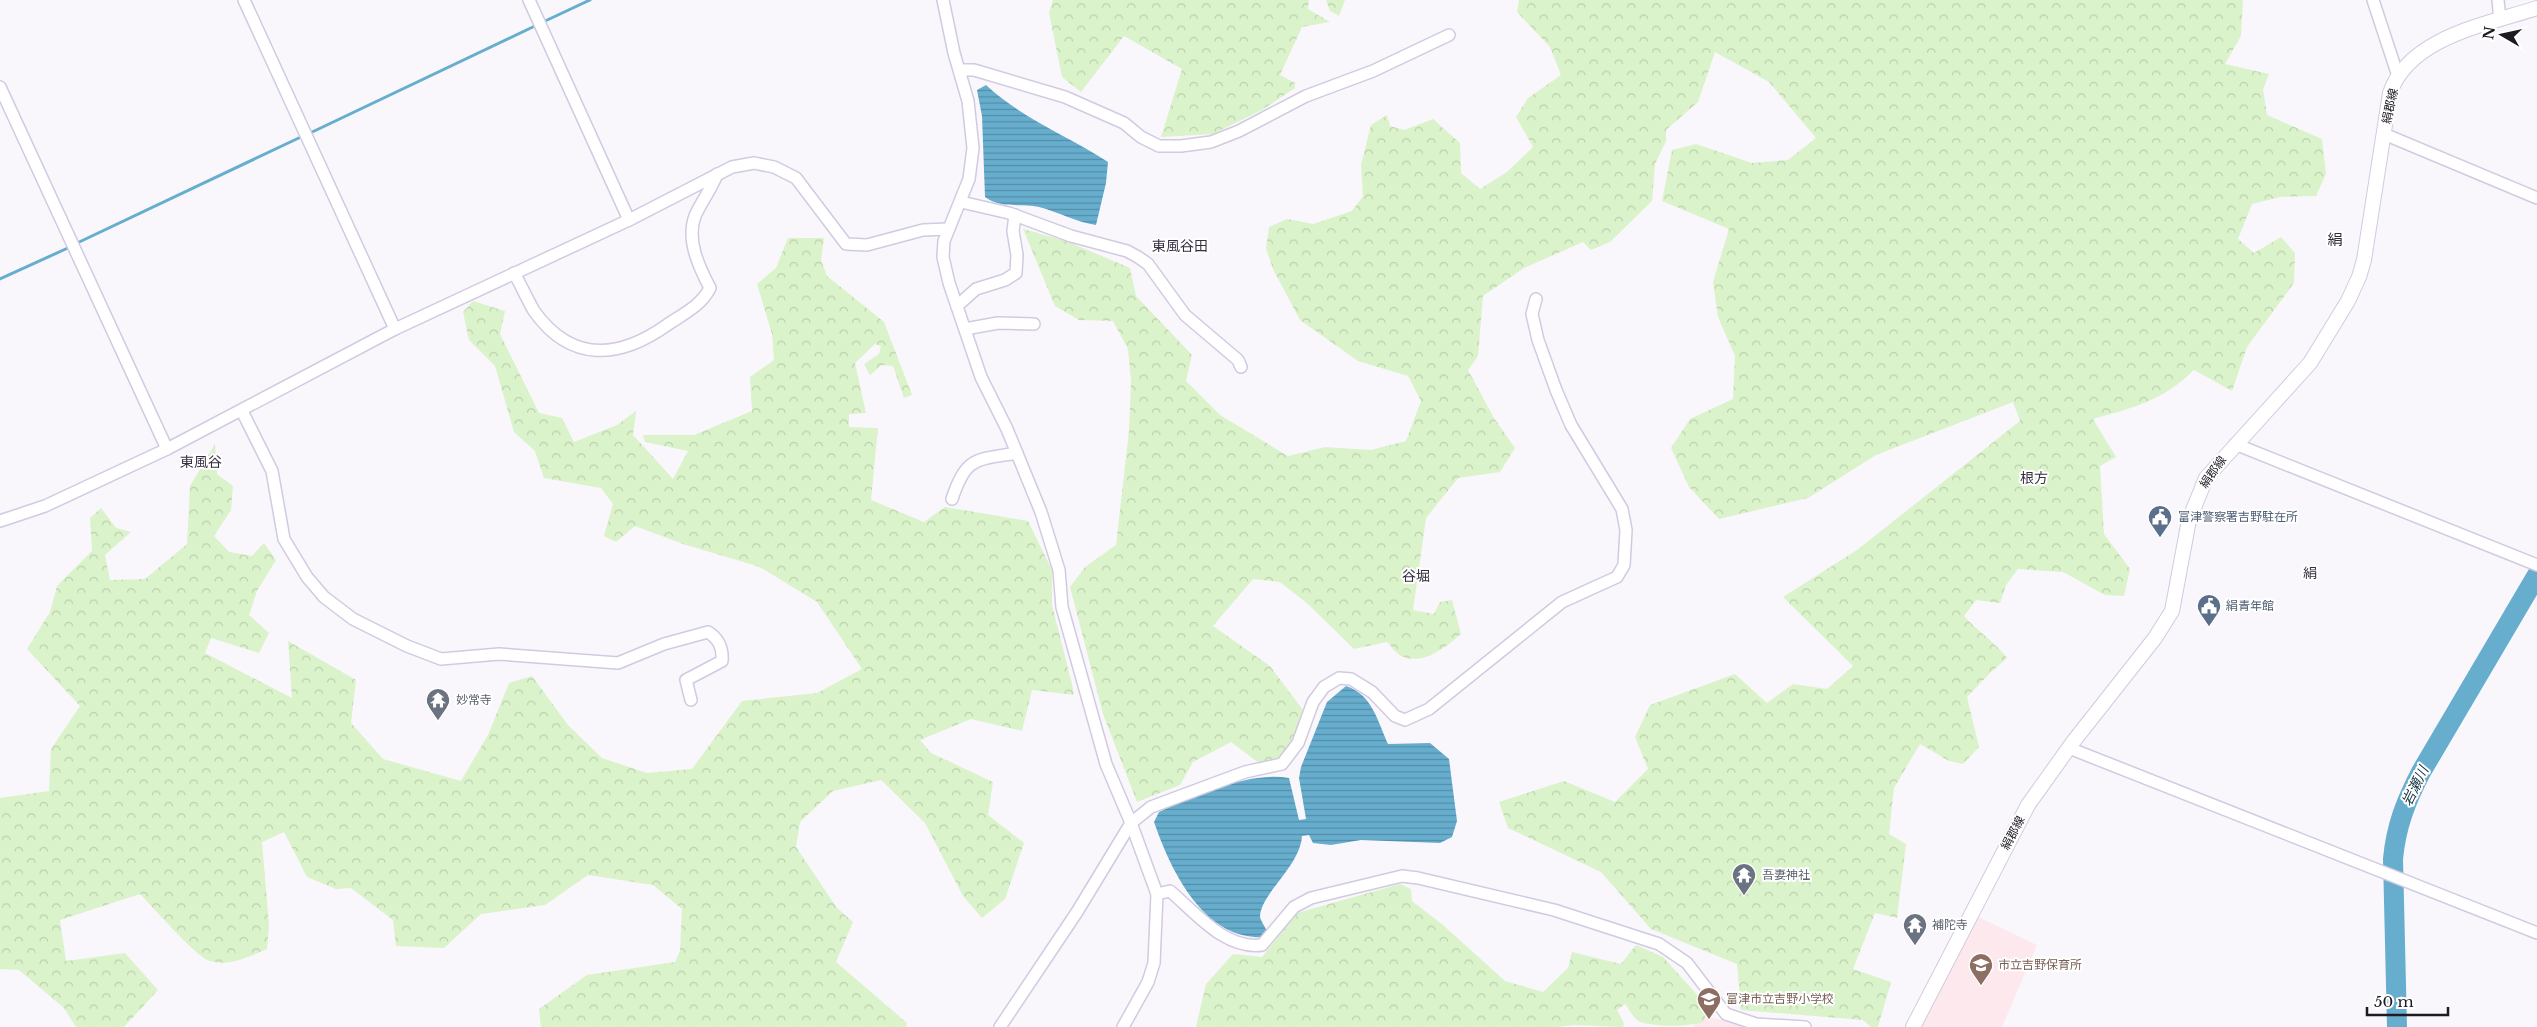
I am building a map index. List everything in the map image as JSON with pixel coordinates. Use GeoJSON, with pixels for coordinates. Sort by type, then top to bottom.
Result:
{"type":"FeatureCollection","features":[{"type":"Feature","properties":{"kind":"main road","name":"絹郡線"},"geometry":{"type":"LineString","coordinates":[[1913,1027],[2019,820],[2069,748],[2155,638],[2172,611],[2188,520],[2206,478],[2310,363],[2354,289],[2364,260],[2390,93],[2398,76],[2415,58],[2434,45],[2537,8]]}},
{"type":"Feature","properties":{"kind":"street"},"geometry":{"type":"LineString","coordinates":[[244,0],[310,140],[395,329]]}},
{"type":"Feature","properties":{"kind":"street"},"geometry":{"type":"LineString","coordinates":[[528,0],[629,220]]}},
{"type":"Feature","properties":{"kind":"street"},"geometry":{"type":"LineString","coordinates":[[943,0],[968,100],[972,148],[969,180],[948,229],[943,257],[957,306],[982,377],[1017,453],[1041,512],[1059,570],[1062,607],[1106,764],[1132,823],[1157,894],[1154,963],[1148,982],[1123,1027]]}},
{"type":"Feature","properties":{"kind":"street"},"geometry":{"type":"LineString","coordinates":[[2373,0],[2398,76]]}},
{"type":"Feature","properties":{"kind":"street"},"geometry":{"type":"LineString","coordinates":[[2498,0],[2500,20]]}},
{"type":"Feature","properties":{"kind":"street"},"geometry":{"type":"LineString","coordinates":[[960,70],[974,70],[1065,97],[1124,123],[1141,137],[1159,146],[1181,146],[1211,142],[1239,131],[1306,96],[1373,71],[1449,35]]}},
{"type":"Feature","properties":{"kind":"street"},"geometry":{"type":"LineString","coordinates":[[0,87],[167,449]]}},
{"type":"Feature","properties":{"kind":"street"},"geometry":{"type":"LineString","coordinates":[[2384,134],[2537,198]]}},
{"type":"Feature","properties":{"kind":"street"},"geometry":{"type":"LineString","coordinates":[[0,521],[45,506],[167,449],[395,329],[629,220],[732,167],[754,163],[774,167],[796,178],[846,244],[867,245],[923,230],[948,229]]}},
{"type":"Feature","properties":{"kind":"street"},"geometry":{"type":"LineString","coordinates":[[514,273],[535,311],[558,336],[590,352],[622,349],[658,332],[704,300],[710,288],[699,266],[692,239],[695,217],[710,192],[717,174]]}},
{"type":"Feature","properties":{"kind":"street"},"geometry":{"type":"LineString","coordinates":[[961,202],[1014,215],[1071,236],[1127,251],[1138,257],[1148,264],[1185,315],[1238,360],[1241,366]]}},
{"type":"Feature","properties":{"kind":"street"},"geometry":{"type":"LineString","coordinates":[[957,306],[976,289],[1005,280],[1016,273],[1017,255],[1012,231],[1014,215]]}},
{"type":"Feature","properties":{"kind":"street"},"geometry":{"type":"LineString","coordinates":[[1000,1027],[1077,912],[1132,823],[1152,807],[1246,772],[1282,764],[1298,743],[1313,702],[1324,688],[1339,678],[1351,679],[1372,692],[1395,716],[1405,720],[1428,709],[1562,602],[1616,577],[1624,565],[1626,530],[1622,509],[1571,426],[1538,340],[1532,314],[1536,299]]}},
{"type":"Feature","properties":{"kind":"street"},"geometry":{"type":"LineString","coordinates":[[965,330],[998,323],[1034,324]]}},
{"type":"Feature","properties":{"kind":"street"},"geometry":{"type":"LineString","coordinates":[[242,411],[272,470],[284,539],[307,576],[324,596],[353,619],[407,646],[441,659],[499,654],[618,663],[664,644],[708,632],[718,640],[722,652],[722,661],[686,680],[692,700]]}},
{"type":"Feature","properties":{"kind":"street"},"geometry":{"type":"LineString","coordinates":[[2235,444],[2534,564]]}},
{"type":"Feature","properties":{"kind":"street"},"geometry":{"type":"LineString","coordinates":[[952,499],[960,476],[968,467],[978,461],[1017,453]]}},
{"type":"Feature","properties":{"kind":"street"},"geometry":{"type":"LineString","coordinates":[[2069,748],[2537,934]]}},
{"type":"Feature","properties":{"kind":"street"},"geometry":{"type":"LineString","coordinates":[[1157,894],[1170,891],[1225,939],[1254,946],[1262,945],[1294,907],[1311,898],[1402,876],[1418,878],[1554,910],[1659,944],[1687,963],[1726,1014],[1756,1024],[1806,1027]]}},
{"type":"Feature","properties":{"kind":"shaded area","name":"市立吉野保育所"},"geometry":{"type":"Polygon","coordinates":[[[1978,917],[2037,945],[2002,1027],[1920,1027],[1978,917]]]}},
{"type":"Feature","properties":{"kind":"shaded area","name":"富津市立吉野小学校"},"geometry":{"type":"Polygon","coordinates":[[[1695,1014],[1752,1027],[1694,1027],[1695,1014]]]}},
{"type":"Feature","properties":{"kind":"green space"},"geometry":{"type":"Polygon","coordinates":[[[1053,0],[1309,0],[1308,9],[1330,22],[1302,27],[1280,75],[1295,83],[1295,88],[1262,110],[1213,134],[1161,137],[1182,69],[1124,36],[1081,92],[1062,77],[1049,13],[1053,0]]]}},
{"type":"Feature","properties":{"kind":"green space"},"geometry":{"type":"Polygon","coordinates":[[[1326,0],[1345,0],[1339,16],[1330,11],[1326,0]]]}},
{"type":"Feature","properties":{"kind":"green space"},"geometry":{"type":"Polygon","coordinates":[[[1519,0],[2243,0],[2241,36],[2225,64],[2269,74],[2263,89],[2267,115],[2322,139],[2326,174],[2316,196],[2280,197],[2252,204],[2238,239],[2254,253],[2281,237],[2295,253],[2294,283],[2247,347],[2232,391],[2194,370],[2171,389],[2147,402],[2093,419],[2116,457],[2100,466],[2104,534],[2130,569],[2124,596],[2105,595],[2063,572],[2018,569],[2006,585],[2000,603],[1976,600],[1964,616],[2007,658],[1967,697],[1979,747],[1963,764],[1949,761],[1920,744],[1894,788],[1889,834],[1906,844],[1897,918],[1875,913],[1853,969],[1891,982],[1878,1027],[1871,1027],[1863,1020],[1741,1010],[1737,964],[1651,929],[1601,872],[1508,828],[1499,802],[1564,781],[1615,802],[1648,769],[1635,737],[1650,705],[1735,674],[1767,703],[1793,684],[1827,689],[1853,666],[1783,597],[1857,550],[2020,421],[2013,402],[1876,455],[1808,498],[1719,519],[1689,487],[1671,448],[1690,419],[1733,399],[1735,356],[1718,317],[1713,282],[1729,229],[1662,201],[1672,150],[1696,144],[1752,163],[1788,160],[1816,138],[1769,82],[1715,52],[1698,102],[1666,130],[1666,141],[1655,164],[1652,201],[1610,242],[1591,250],[1583,242],[1524,268],[1483,296],[1478,356],[1468,370],[1494,418],[1515,448],[1500,472],[1458,478],[1426,518],[1413,610],[1434,614],[1440,602],[1452,600],[1461,634],[1434,654],[1418,659],[1401,656],[1387,642],[1354,649],[1309,605],[1280,582],[1253,579],[1213,626],[1270,666],[1303,710],[1287,758],[1259,763],[1231,742],[1193,762],[1180,785],[1137,802],[1103,714],[1070,587],[1085,567],[1116,545],[1129,431],[1131,381],[1128,349],[1113,321],[1079,320],[1055,306],[1023,229],[1066,241],[1130,268],[1136,296],[1192,355],[1186,381],[1220,415],[1288,456],[1325,447],[1371,450],[1406,441],[1421,401],[1408,376],[1358,361],[1300,320],[1273,269],[1266,248],[1269,227],[1287,219],[1313,224],[1352,211],[1363,196],[1361,165],[1371,125],[1387,115],[1390,126],[1404,130],[1433,119],[1460,143],[1461,173],[1480,189],[1507,172],[1533,147],[1516,117],[1528,98],[1561,75],[1550,47],[1517,12],[1519,0]]]}},
{"type":"Feature","properties":{"kind":"green space"},"geometry":{"type":"Polygon","coordinates":[[[788,238],[824,238],[821,260],[827,276],[884,322],[912,395],[904,398],[893,366],[882,365],[870,375],[864,364],[879,354],[881,346],[875,344],[855,363],[866,413],[849,414],[849,427],[878,428],[871,500],[924,522],[945,507],[1028,521],[1052,570],[1052,605],[1074,695],[1032,690],[1022,731],[971,719],[920,740],[931,753],[993,782],[988,815],[1024,843],[1005,899],[982,918],[963,896],[925,823],[881,780],[833,791],[800,822],[796,847],[837,908],[853,922],[836,962],[907,1023],[906,1027],[541,1027],[539,1009],[587,975],[675,962],[680,951],[682,909],[653,885],[588,875],[545,905],[481,914],[444,948],[396,946],[393,920],[351,888],[336,889],[307,877],[284,832],[262,842],[269,925],[267,949],[247,957],[225,963],[210,961],[204,958],[140,894],[60,920],[66,961],[125,953],[158,990],[124,1027],[76,1027],[64,1008],[19,970],[0,969],[0,798],[49,791],[51,749],[80,706],[27,649],[50,612],[57,586],[92,551],[90,518],[101,508],[116,528],[131,532],[105,555],[110,580],[145,579],[187,544],[190,486],[215,444],[217,474],[233,486],[231,510],[214,536],[229,552],[252,556],[264,543],[276,560],[257,591],[249,615],[269,633],[259,653],[211,638],[205,653],[292,698],[288,641],[356,680],[351,723],[383,759],[461,781],[488,735],[509,683],[532,676],[568,725],[602,758],[647,773],[692,769],[742,701],[817,693],[862,669],[817,602],[760,567],[683,544],[635,526],[616,542],[604,536],[613,504],[601,488],[544,478],[535,451],[514,432],[495,366],[469,340],[463,312],[473,301],[505,311],[500,334],[539,413],[562,418],[574,442],[617,425],[636,411],[633,435],[673,479],[688,451],[645,442],[643,435],[694,435],[752,411],[750,377],[774,360],[772,334],[757,284],[776,268],[788,238]]]}},
{"type":"Feature","properties":{"kind":"green space"},"geometry":{"type":"Polygon","coordinates":[[[1400,884],[1411,889],[1412,901],[1443,925],[1505,981],[1543,992],[1568,968],[1572,952],[1621,964],[1636,945],[1663,957],[1709,1008],[1703,1022],[1680,1026],[1663,1026],[1640,1022],[1625,1004],[1617,1010],[1624,1023],[1623,1027],[1581,1025],[1558,1027],[1196,1027],[1206,984],[1233,954],[1262,957],[1297,913],[1400,884]]]}},
{"type":"Feature","properties":{"kind":"water"},"geometry":{"type":"Polygon","coordinates":[[[986,85],[1029,117],[1108,162],[1106,183],[1096,225],[1081,222],[1039,207],[998,203],[985,197],[982,116],[977,90],[986,85]]]}},
{"type":"Feature","properties":{"kind":"water"},"geometry":{"type":"Polygon","coordinates":[[[1346,686],[1362,695],[1368,702],[1388,744],[1430,743],[1449,759],[1457,821],[1452,837],[1440,843],[1361,840],[1331,845],[1313,843],[1309,835],[1302,836],[1295,859],[1266,899],[1262,908],[1260,917],[1267,931],[1265,934],[1261,937],[1247,936],[1229,930],[1213,920],[1187,892],[1168,857],[1154,822],[1159,812],[1205,792],[1240,781],[1273,777],[1289,778],[1299,820],[1306,819],[1299,778],[1301,767],[1327,702],[1346,686]]]}},
{"type":"Feature","properties":{"kind":"waterway"},"geometry":{"type":"LineString","coordinates":[[543,22],[590,0]]}},
{"type":"Feature","properties":{"kind":"waterway"},"geometry":{"type":"LineString","coordinates":[[308,134],[537,25]]}},
{"type":"Feature","properties":{"kind":"waterway"},"geometry":{"type":"LineString","coordinates":[[75,244],[303,136]]}},
{"type":"Feature","properties":{"kind":"waterway"},"geometry":{"type":"LineString","coordinates":[[0,279],[70,247]]}},
{"type":"Feature","properties":{"kind":"waterway","name":"岩瀬川"},"geometry":{"type":"LineString","coordinates":[[2397,1027],[2393,859],[2402,814],[2421,772],[2537,575]]}},
{"type":"Feature","properties":{"kind":"place","name":"富津警察署吉野駐在所"},"geometry":{"type":"Point","coordinates":[2160,538]}},
{"type":"Feature","properties":{"kind":"place","name":"絹青年館"},"geometry":{"type":"Point","coordinates":[2209,627]}},
{"type":"Feature","properties":{"kind":"place","name":"妙常寺"},"geometry":{"type":"Point","coordinates":[438,721]}},
{"type":"Feature","properties":{"kind":"place","name":"吾妻神社"},"geometry":{"type":"Point","coordinates":[1744,896]}},
{"type":"Feature","properties":{"kind":"place","name":"補陀寺"},"geometry":{"type":"Point","coordinates":[1915,946]}},
{"type":"Feature","properties":{"kind":"place","name":"市立吉野保育所"},"geometry":{"type":"Point","coordinates":[1981,986]}},
{"type":"Feature","properties":{"kind":"place","name":"富津市立吉野小学校"},"geometry":{"type":"Point","coordinates":[1709,1020]}},
{"type":"Feature","properties":{"kind":"district","name":"絹"},"geometry":{"type":"Point","coordinates":[2335,240]}},
{"type":"Feature","properties":{"kind":"district","name":"東風谷田"},"geometry":{"type":"Point","coordinates":[1180,246]}},
{"type":"Feature","properties":{"kind":"district","name":"東風谷"},"geometry":{"type":"Point","coordinates":[201,462]}},
{"type":"Feature","properties":{"kind":"district","name":"根方"},"geometry":{"type":"Point","coordinates":[2034,478]}},
{"type":"Feature","properties":{"kind":"district","name":"絹"},"geometry":{"type":"Point","coordinates":[2310,573]}},
{"type":"Feature","properties":{"kind":"district","name":"谷堀"},"geometry":{"type":"Point","coordinates":[1416,576]}}]}
